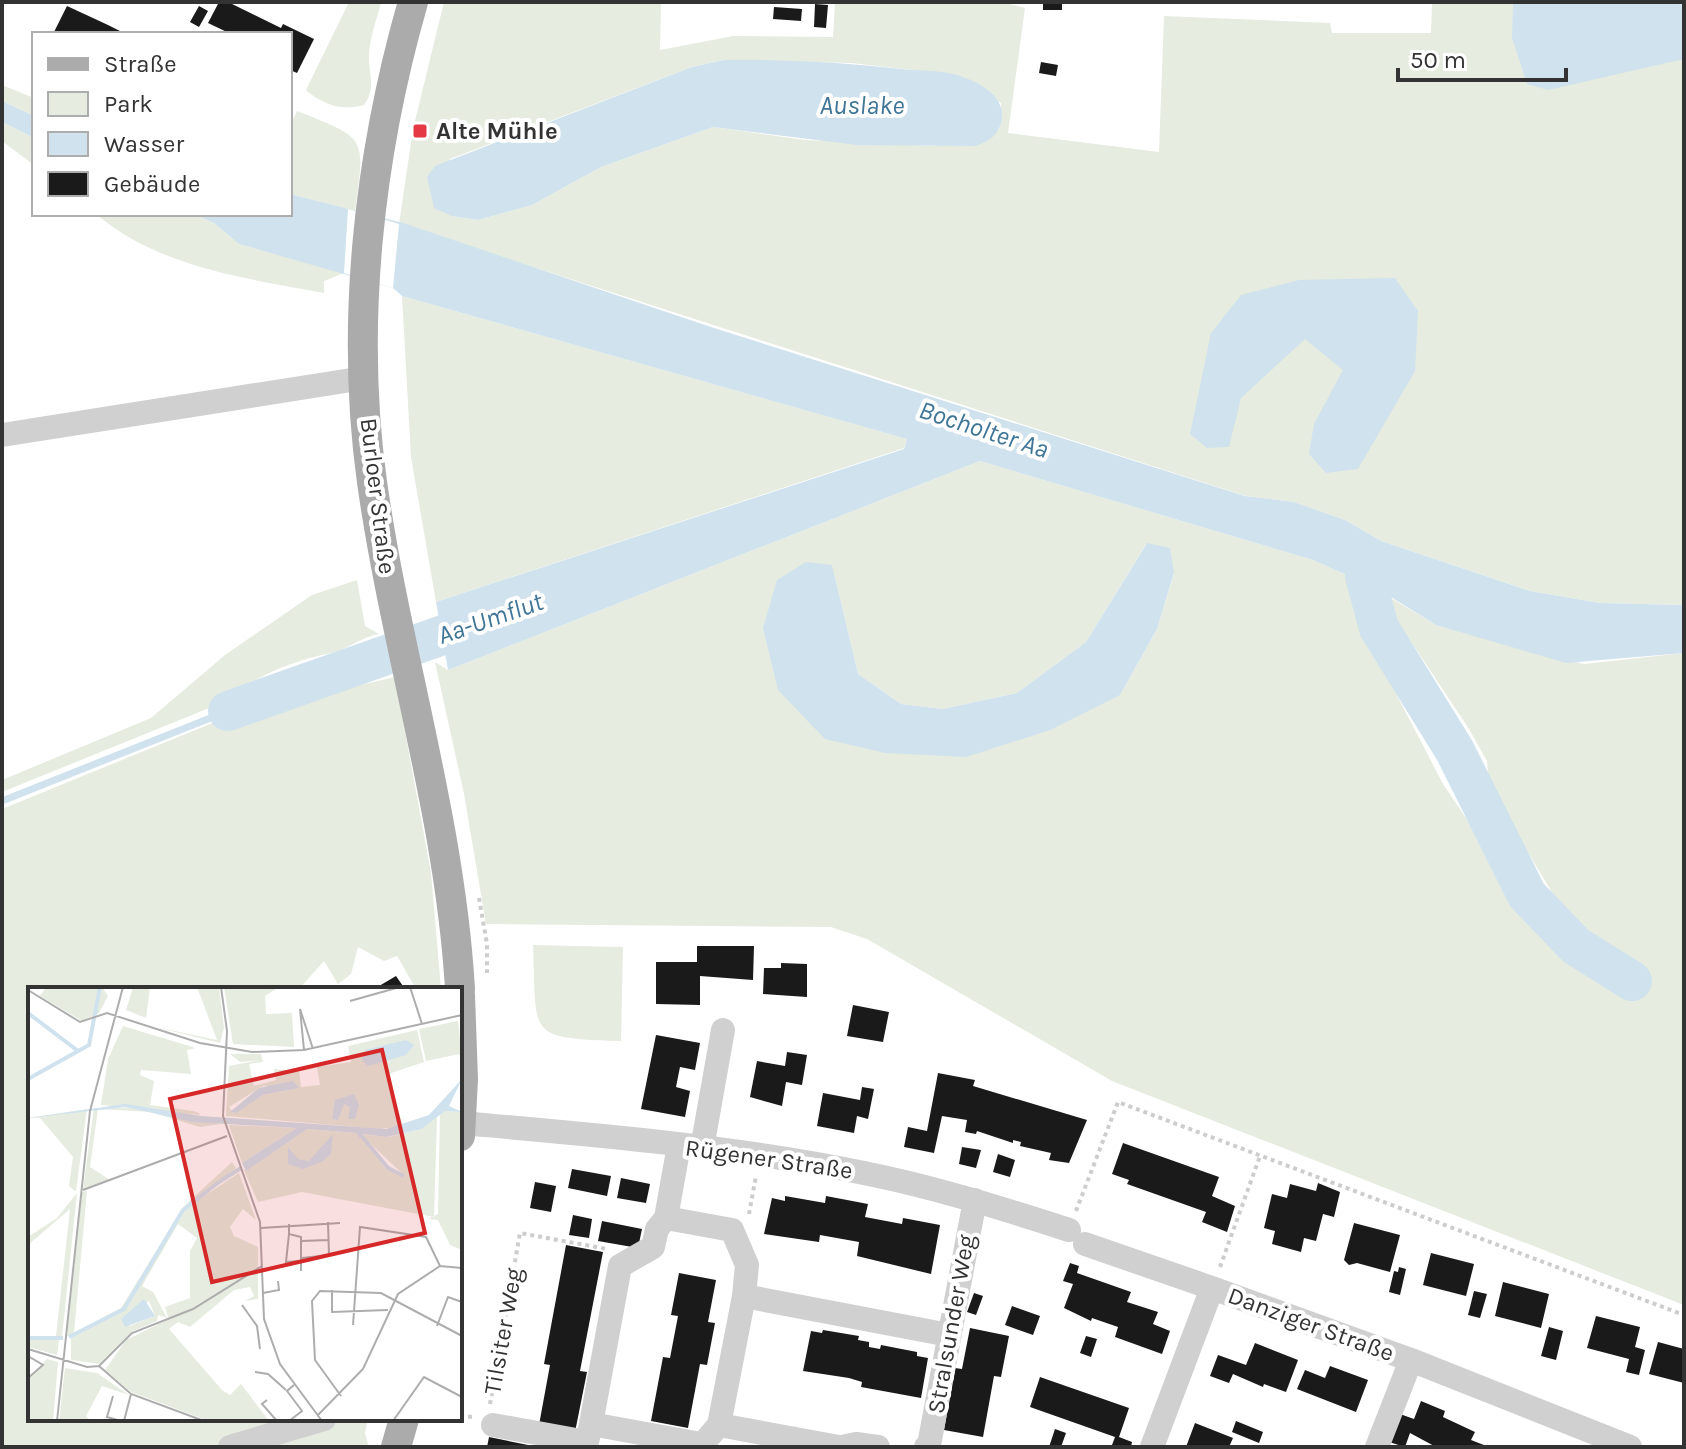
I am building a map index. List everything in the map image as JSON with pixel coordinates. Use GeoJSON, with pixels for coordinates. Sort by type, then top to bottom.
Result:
{"type":"FeatureCollection","features":[{"type":"Feature","properties":{"kind":"main road","name":"Burloer Straße"},"geometry":{"type":"LineString","coordinates":[[413,2],[384,121],[366,281],[364,378],[372,479],[390,593],[411,681],[450,889],[460,987]]}},
{"type":"Feature","properties":{"kind":"main road"},"geometry":{"type":"LineString","coordinates":[[396,1447],[403,1421]]}},
{"type":"Feature","properties":{"kind":"street"},"geometry":{"type":"LineString","coordinates":[[2,435],[364,378]]}},
{"type":"Feature","properties":{"kind":"street"},"geometry":{"type":"LineString","coordinates":[[666,1218],[732,1230],[747,1265],[719,1425],[700,1446],[591,1424],[620,1266],[653,1247],[657,1229],[666,1218],[691,1147],[723,1030]]}},
{"type":"Feature","properties":{"kind":"street","name":"Rügener Straße"},"geometry":{"type":"LineString","coordinates":[[462,1129],[691,1147],[865,1173],[975,1200],[1077,1237]]}},
{"type":"Feature","properties":{"kind":"street","name":"Stralsunder Weg"},"geometry":{"type":"LineString","coordinates":[[926,1447],[929,1445],[975,1200]]}},
{"type":"Feature","properties":{"kind":"street","name":"Danziger Straße"},"geometry":{"type":"LineString","coordinates":[[1077,1237],[1411,1360],[1585,1438],[1630,1447]]}},
{"type":"Feature","properties":{"kind":"street","name":"Danziger Straße"},"geometry":{"type":"LineString","coordinates":[[1152,1447],[1212,1288]]}},
{"type":"Feature","properties":{"kind":"street"},"geometry":{"type":"LineString","coordinates":[[744,1296],[949,1335]]}},
{"type":"Feature","properties":{"kind":"street","name":"Danziger Straße"},"geometry":{"type":"LineString","coordinates":[[1377,1447],[1411,1360]]}},
{"type":"Feature","properties":{"kind":"street"},"geometry":{"type":"LineString","coordinates":[[230,1447],[317,1421]]}},
{"type":"Feature","properties":{"kind":"street","name":"Tilsiter Weg"},"geometry":{"type":"LineString","coordinates":[[493,1425],[587,1442],[591,1424]]}},
{"type":"Feature","properties":{"kind":"street"},"geometry":{"type":"LineString","coordinates":[[719,1425],[840,1447],[856,1444],[878,1447]]}},
{"type":"Feature","properties":{"kind":"path"},"geometry":{"type":"LineString","coordinates":[[1077,1237],[1118,1102],[1684,1315]]}},
{"type":"Feature","properties":{"kind":"path"},"geometry":{"type":"LineString","coordinates":[[732,1230],[747,1225],[759,1156]]}},
{"type":"Feature","properties":{"kind":"path"},"geometry":{"type":"LineString","coordinates":[[1212,1288],[1260,1156]]}},
{"type":"Feature","properties":{"kind":"path","name":"Tilsiter Weg"},"geometry":{"type":"LineString","coordinates":[[493,1425],[487,1419],[520,1233],[610,1250],[620,1266]]}},
{"type":"Feature","properties":{"kind":"green space"},"geometry":{"type":"Polygon","coordinates":[[[349,2],[381,2],[370,48],[368,98],[364,105],[340,107],[319,100],[306,90],[349,2]]]}},
{"type":"Feature","properties":{"kind":"green space"},"geometry":{"type":"Polygon","coordinates":[[[444,2],[661,2],[660,50],[733,36],[833,37],[835,2],[1002,2],[1025,8],[1008,133],[1159,152],[1164,16],[1330,23],[1332,33],[1431,33],[1432,2],[1684,2],[1684,605],[1600,603],[1530,591],[1381,541],[1345,520],[1294,502],[1246,496],[399,224],[413,129],[444,2]],[[724,60],[692,67],[450,159],[452,216],[478,220],[532,205],[601,167],[713,127],[805,140],[933,146],[999,130],[1001,103],[957,75],[851,63],[724,60]]]}},
{"type":"Feature","properties":{"kind":"green space"},"geometry":{"type":"Polygon","coordinates":[[[2,85],[32,97],[32,115],[2,101],[2,85]]]}},
{"type":"Feature","properties":{"kind":"green space"},"geometry":{"type":"Polygon","coordinates":[[[297,111],[337,128],[356,143],[360,168],[355,211],[292,195],[292,122],[297,111]]]}},
{"type":"Feature","properties":{"kind":"green space"},"geometry":{"type":"Polygon","coordinates":[[[2,122],[32,137],[32,164],[2,141],[2,122]]]}},
{"type":"Feature","properties":{"kind":"green space"},"geometry":{"type":"Polygon","coordinates":[[[99,216],[198,216],[214,223],[239,244],[344,273],[324,281],[324,293],[204,268],[175,259],[121,232],[99,216]]]}},
{"type":"Feature","properties":{"kind":"green space"},"geometry":{"type":"Polygon","coordinates":[[[402,296],[907,439],[904,448],[436,602],[411,457],[402,296]]]}},
{"type":"Feature","properties":{"kind":"green space"},"geometry":{"type":"Polygon","coordinates":[[[980,461],[1313,560],[1356,579],[1363,630],[1443,784],[1484,845],[1510,899],[1549,942],[1580,968],[1610,987],[1645,986],[1630,966],[1613,961],[1580,930],[1553,894],[1489,788],[1487,761],[1469,729],[1376,589],[1436,625],[1584,664],[1684,653],[1684,1305],[1112,1081],[867,939],[831,927],[486,924],[464,794],[435,662],[448,670],[980,461]],[[1146,544],[1086,642],[1017,693],[943,709],[901,704],[858,674],[832,566],[825,739],[1120,695],[1157,629],[1174,574],[1146,544]]]}},
{"type":"Feature","properties":{"kind":"green space"},"geometry":{"type":"Polygon","coordinates":[[[357,580],[365,626],[379,634],[337,652],[275,670],[248,684],[224,702],[2,792],[2,780],[151,718],[225,655],[312,595],[357,580]]]}},
{"type":"Feature","properties":{"kind":"green space"},"geometry":{"type":"Polygon","coordinates":[[[395,677],[431,873],[441,987],[415,987],[397,956],[384,961],[358,947],[351,974],[338,984],[324,961],[301,987],[28,987],[28,1421],[368,1421],[365,1433],[369,1447],[2,1447],[2,809],[232,715],[268,716],[334,691],[395,677]]]}},
{"type":"Feature","properties":{"kind":"green space"},"geometry":{"type":"Polygon","coordinates":[[[533,945],[623,947],[621,1041],[567,1038],[552,1034],[542,1026],[535,998],[533,945]]]}},
{"type":"Feature","properties":{"kind":"water"},"geometry":{"type":"Polygon","coordinates":[[[1513,2],[1684,2],[1684,59],[1548,90],[1527,84],[1512,38],[1513,2]]]}},
{"type":"Feature","properties":{"kind":"water","name":"Auslake"},"geometry":{"type":"Polygon","coordinates":[[[724,60],[858,64],[951,73],[983,86],[996,98],[1002,114],[1001,123],[991,138],[975,146],[857,145],[713,127],[601,167],[532,205],[478,220],[452,216],[434,208],[427,177],[435,166],[692,67],[724,60]]]}},
{"type":"Feature","properties":{"kind":"water"},"geometry":{"type":"Polygon","coordinates":[[[2,101],[32,115],[32,137],[2,122],[2,101]]]}},
{"type":"Feature","properties":{"kind":"water","name":"Bocholter Aa"},"geometry":{"type":"Polygon","coordinates":[[[292,195],[403,223],[714,328],[1245,496],[1294,502],[1345,520],[1381,541],[1530,591],[1600,603],[1684,605],[1684,653],[1566,663],[1436,625],[1378,589],[1400,624],[1363,630],[1356,579],[1313,560],[980,461],[448,670],[436,602],[904,449],[907,439],[402,296],[393,288],[239,244],[214,223],[198,216],[292,216],[292,195]]]}},
{"type":"Feature","properties":{"kind":"water"},"geometry":{"type":"Polygon","coordinates":[[[1395,278],[1418,311],[1415,371],[1358,469],[1326,473],[1309,454],[1314,424],[1343,370],[1305,339],[1241,398],[1229,447],[1207,448],[1190,434],[1211,333],[1241,295],[1299,280],[1395,278]]]}},
{"type":"Feature","properties":{"kind":"water"},"geometry":{"type":"Polygon","coordinates":[[[1147,543],[1170,548],[1174,573],[1157,629],[1120,695],[1050,730],[966,757],[885,753],[825,739],[778,690],[763,628],[777,580],[806,562],[832,565],[858,674],[901,704],[943,709],[1017,693],[1086,642],[1147,543]]]}},
{"type":"Feature","properties":{"kind":"pier"},"geometry":{"type":"Polygon","coordinates":[[[348,209],[399,224],[393,288],[344,273],[348,209]]]}},
{"type":"Feature","properties":{"kind":"building"},"geometry":{"type":"Polygon","coordinates":[[[219,2],[228,2],[281,28],[283,24],[314,39],[297,73],[292,71],[292,32],[227,32],[208,23],[219,2]]]}},
{"type":"Feature","properties":{"kind":"building"},"geometry":{"type":"Polygon","coordinates":[[[1043,2],[1062,2],[1062,10],[1043,10],[1043,2]]]}},
{"type":"Feature","properties":{"kind":"building"},"geometry":{"type":"Polygon","coordinates":[[[815,4],[828,5],[826,28],[814,27],[815,4]]]}},
{"type":"Feature","properties":{"kind":"building"},"geometry":{"type":"Polygon","coordinates":[[[67,6],[122,32],[54,32],[67,6]]]}},
{"type":"Feature","properties":{"kind":"building"},"geometry":{"type":"Polygon","coordinates":[[[199,6],[208,11],[199,27],[190,22],[199,6]]]}},
{"type":"Feature","properties":{"kind":"building"},"geometry":{"type":"Polygon","coordinates":[[[774,7],[802,9],[801,21],[773,19],[774,7]]]}},
{"type":"Feature","properties":{"kind":"building"},"geometry":{"type":"Polygon","coordinates":[[[1041,62],[1058,65],[1056,76],[1039,73],[1041,62]]]}},
{"type":"Feature","properties":{"kind":"building"},"geometry":{"type":"Polygon","coordinates":[[[697,946],[754,946],[753,980],[700,976],[700,1005],[656,1004],[656,962],[697,962],[697,946]]]}},
{"type":"Feature","properties":{"kind":"building"},"geometry":{"type":"Polygon","coordinates":[[[781,963],[807,964],[807,997],[763,994],[764,968],[781,968],[781,963]]]}},
{"type":"Feature","properties":{"kind":"building"},"geometry":{"type":"Polygon","coordinates":[[[396,976],[404,987],[377,987],[396,976]]]}},
{"type":"Feature","properties":{"kind":"building"},"geometry":{"type":"Polygon","coordinates":[[[853,1005],[889,1012],[883,1042],[847,1036],[853,1005]]]}},
{"type":"Feature","properties":{"kind":"building"},"geometry":{"type":"Polygon","coordinates":[[[656,1035],[700,1043],[695,1070],[680,1067],[676,1087],[690,1091],[685,1117],[641,1109],[656,1035]]]}},
{"type":"Feature","properties":{"kind":"building"},"geometry":{"type":"Polygon","coordinates":[[[787,1052],[807,1055],[802,1085],[786,1082],[782,1106],[750,1097],[757,1061],[785,1066],[787,1052]]]}},
{"type":"Feature","properties":{"kind":"building"},"geometry":{"type":"Polygon","coordinates":[[[938,1073],[975,1080],[973,1086],[1087,1120],[1069,1163],[1049,1160],[1051,1153],[1020,1146],[1021,1142],[1013,1140],[1013,1143],[977,1131],[976,1134],[965,1132],[967,1120],[942,1116],[934,1153],[904,1147],[908,1127],[927,1131],[938,1073]]]}},
{"type":"Feature","properties":{"kind":"building"},"geometry":{"type":"Polygon","coordinates":[[[862,1087],[874,1089],[868,1119],[857,1116],[854,1133],[817,1126],[823,1093],[860,1100],[862,1087]]]}},
{"type":"Feature","properties":{"kind":"building"},"geometry":{"type":"Polygon","coordinates":[[[1123,1143],[1219,1177],[1212,1196],[1235,1206],[1227,1232],[1202,1222],[1206,1212],[1127,1184],[1129,1180],[1112,1174],[1123,1143]]]}},
{"type":"Feature","properties":{"kind":"building"},"geometry":{"type":"Polygon","coordinates":[[[962,1147],[981,1150],[976,1168],[959,1164],[962,1147]]]}},
{"type":"Feature","properties":{"kind":"building"},"geometry":{"type":"Polygon","coordinates":[[[998,1154],[1015,1160],[1010,1177],[993,1172],[998,1154]]]}},
{"type":"Feature","properties":{"kind":"building"},"geometry":{"type":"Polygon","coordinates":[[[572,1169],[611,1176],[607,1196],[568,1188],[572,1169]]]}},
{"type":"Feature","properties":{"kind":"building"},"geometry":{"type":"Polygon","coordinates":[[[621,1178],[650,1184],[646,1203],[617,1198],[621,1178]]]}},
{"type":"Feature","properties":{"kind":"building"},"geometry":{"type":"Polygon","coordinates":[[[535,1182],[556,1186],[551,1212],[530,1208],[535,1182]]]}},
{"type":"Feature","properties":{"kind":"building"},"geometry":{"type":"Polygon","coordinates":[[[1318,1183],[1340,1192],[1334,1217],[1323,1214],[1316,1241],[1304,1238],[1301,1252],[1272,1244],[1275,1231],[1264,1228],[1272,1194],[1287,1198],[1290,1184],[1316,1191],[1318,1183]]]}},
{"type":"Feature","properties":{"kind":"building"},"geometry":{"type":"Polygon","coordinates":[[[785,1196],[825,1203],[826,1196],[868,1204],[865,1217],[902,1224],[903,1218],[940,1225],[931,1274],[857,1256],[859,1242],[820,1235],[819,1242],[764,1234],[772,1198],[785,1201],[785,1196]]]}},
{"type":"Feature","properties":{"kind":"building"},"geometry":{"type":"Polygon","coordinates":[[[573,1215],[592,1219],[589,1238],[569,1235],[573,1215]]]}},
{"type":"Feature","properties":{"kind":"building"},"geometry":{"type":"Polygon","coordinates":[[[602,1221],[642,1229],[638,1248],[598,1241],[602,1221]]]}},
{"type":"Feature","properties":{"kind":"building"},"geometry":{"type":"Polygon","coordinates":[[[1354,1223],[1400,1235],[1390,1272],[1357,1263],[1349,1265],[1344,1260],[1354,1223]]]}},
{"type":"Feature","properties":{"kind":"building"},"geometry":{"type":"Polygon","coordinates":[[[566,1245],[603,1252],[580,1371],[587,1372],[575,1432],[539,1425],[550,1365],[544,1364],[566,1245]]]}},
{"type":"Feature","properties":{"kind":"building"},"geometry":{"type":"Polygon","coordinates":[[[1431,1253],[1474,1264],[1466,1296],[1423,1285],[1431,1253]]]}},
{"type":"Feature","properties":{"kind":"building"},"geometry":{"type":"Polygon","coordinates":[[[1070,1263],[1079,1266],[1077,1273],[1131,1292],[1127,1302],[1158,1312],[1153,1324],[1170,1331],[1162,1354],[1115,1337],[1118,1327],[1092,1318],[1091,1321],[1064,1308],[1073,1284],[1063,1281],[1070,1263]]]}},
{"type":"Feature","properties":{"kind":"building"},"geometry":{"type":"Polygon","coordinates":[[[1399,1267],[1406,1269],[1400,1295],[1389,1292],[1394,1271],[1398,1272],[1399,1267]]]}},
{"type":"Feature","properties":{"kind":"building"},"geometry":{"type":"Polygon","coordinates":[[[679,1273],[716,1280],[708,1322],[715,1323],[707,1365],[700,1364],[688,1428],[651,1421],[663,1357],[670,1358],[678,1316],[671,1315],[679,1273]]]}},
{"type":"Feature","properties":{"kind":"building"},"geometry":{"type":"Polygon","coordinates":[[[1503,1282],[1549,1294],[1541,1328],[1495,1316],[1503,1282]]]}},
{"type":"Feature","properties":{"kind":"building"},"geometry":{"type":"Polygon","coordinates":[[[1474,1291],[1487,1294],[1480,1318],[1468,1315],[1474,1291]]]}},
{"type":"Feature","properties":{"kind":"building"},"geometry":{"type":"Polygon","coordinates":[[[974,1293],[983,1296],[976,1315],[967,1312],[974,1293]]]}},
{"type":"Feature","properties":{"kind":"building"},"geometry":{"type":"Polygon","coordinates":[[[1012,1306],[1040,1316],[1033,1335],[1005,1325],[1012,1306]]]}},
{"type":"Feature","properties":{"kind":"building"},"geometry":{"type":"Polygon","coordinates":[[[1596,1316],[1640,1327],[1635,1347],[1645,1350],[1639,1375],[1626,1372],[1629,1359],[1587,1348],[1596,1316]]]}},
{"type":"Feature","properties":{"kind":"building"},"geometry":{"type":"Polygon","coordinates":[[[1549,1327],[1563,1331],[1556,1360],[1541,1356],[1549,1327]]]}},
{"type":"Feature","properties":{"kind":"building"},"geometry":{"type":"Polygon","coordinates":[[[970,1328],[1009,1336],[1001,1377],[994,1376],[983,1437],[944,1430],[955,1368],[962,1369],[970,1328]]]}},
{"type":"Feature","properties":{"kind":"building"},"geometry":{"type":"Polygon","coordinates":[[[823,1330],[859,1336],[858,1340],[869,1342],[869,1347],[880,1349],[881,1345],[917,1352],[917,1356],[928,1358],[921,1398],[861,1387],[862,1382],[849,1378],[803,1371],[811,1331],[822,1333],[823,1330]]]}},
{"type":"Feature","properties":{"kind":"building"},"geometry":{"type":"Polygon","coordinates":[[[1086,1336],[1097,1339],[1091,1357],[1080,1353],[1086,1336]]]}},
{"type":"Feature","properties":{"kind":"building"},"geometry":{"type":"Polygon","coordinates":[[[1658,1342],[1684,1349],[1684,1383],[1649,1374],[1658,1342]]]}},
{"type":"Feature","properties":{"kind":"building"},"geometry":{"type":"Polygon","coordinates":[[[1255,1343],[1298,1360],[1286,1392],[1264,1384],[1263,1387],[1233,1374],[1229,1383],[1210,1376],[1218,1355],[1246,1365],[1255,1343]]]}},
{"type":"Feature","properties":{"kind":"building"},"geometry":{"type":"Polygon","coordinates":[[[1330,1366],[1368,1380],[1356,1412],[1297,1389],[1305,1370],[1325,1378],[1330,1366]]]}},
{"type":"Feature","properties":{"kind":"building"},"geometry":{"type":"Polygon","coordinates":[[[1040,1377],[1129,1408],[1119,1437],[1132,1442],[1131,1447],[1112,1445],[1115,1437],[1030,1407],[1040,1377]]]}},
{"type":"Feature","properties":{"kind":"building"},"geometry":{"type":"Polygon","coordinates":[[[1421,1401],[1445,1411],[1443,1417],[1475,1432],[1471,1440],[1489,1447],[1436,1447],[1410,1433],[1405,1447],[1389,1442],[1400,1414],[1414,1419],[1421,1401]]]}},
{"type":"Feature","properties":{"kind":"building"},"geometry":{"type":"Polygon","coordinates":[[[1236,1421],[1263,1432],[1259,1443],[1232,1432],[1236,1421]]]}},
{"type":"Feature","properties":{"kind":"building"},"geometry":{"type":"Polygon","coordinates":[[[1195,1423],[1233,1438],[1229,1447],[1186,1447],[1195,1423]]]}},
{"type":"Feature","properties":{"kind":"building"},"geometry":{"type":"Polygon","coordinates":[[[1055,1429],[1066,1433],[1061,1447],[1049,1447],[1055,1429]]]}},
{"type":"Feature","properties":{"kind":"building"},"geometry":{"type":"Polygon","coordinates":[[[489,1437],[533,1446],[533,1447],[487,1447],[489,1437]]]}},
{"type":"Feature","properties":{"kind":"waterway"},"geometry":{"type":"LineString","coordinates":[[1365,576],[1379,628],[1455,751],[1527,895],[1576,946],[1632,981]]}},
{"type":"Feature","properties":{"kind":"waterway","name":"Aa-Umflut"},"geometry":{"type":"LineString","coordinates":[[228,711],[491,618]]}},
{"type":"Feature","properties":{"kind":"waterway","name":"Aa-Umflut"},"geometry":{"type":"LineString","coordinates":[[2,801],[228,711]]}},
{"type":"Feature","properties":{"kind":"place","name":"Alte Mühle"},"geometry":{"type":"Point","coordinates":[420,131]}}]}
